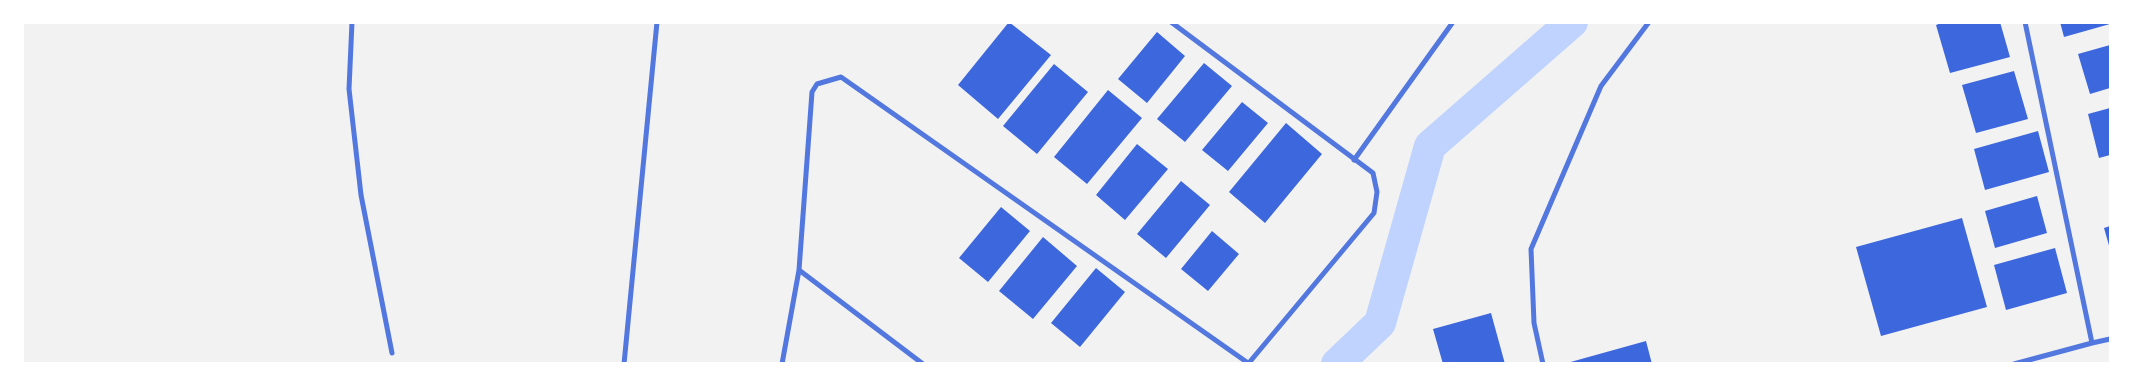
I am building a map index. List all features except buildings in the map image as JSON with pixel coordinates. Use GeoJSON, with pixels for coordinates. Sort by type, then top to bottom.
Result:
{"type":"FeatureCollection","features":[{"type":"Feature","properties":{"kind":"street"},"geometry":{"type":"LineString","coordinates":[[352,22],[349,89],[361,195],[392,353]]}},
{"type":"Feature","properties":{"kind":"street"},"geometry":{"type":"LineString","coordinates":[[624,364],[657,22]]}},
{"type":"Feature","properties":{"kind":"street"},"geometry":{"type":"LineString","coordinates":[[782,364],[800,270],[812,92],[818,84],[841,77],[1248,363],[1374,213],[1377,192],[1373,173],[1171,22]]}},
{"type":"Feature","properties":{"kind":"street"},"geometry":{"type":"LineString","coordinates":[[1354,160],[1453,22]]}},
{"type":"Feature","properties":{"kind":"street"},"geometry":{"type":"LineString","coordinates":[[1543,364],[1534,323],[1531,250],[1601,86],[1649,22]]}},
{"type":"Feature","properties":{"kind":"street"},"geometry":{"type":"LineString","coordinates":[[2024,22],[2092,343]]}},
{"type":"Feature","properties":{"kind":"street"},"geometry":{"type":"LineString","coordinates":[[800,270],[923,364]]}},
{"type":"Feature","properties":{"kind":"street"},"geometry":{"type":"LineString","coordinates":[[2014,364],[2110,339]]}},
{"type":"Feature","properties":{"kind":"waterway"},"geometry":{"type":"LineString","coordinates":[[1337,364],[1380,323],[1430,146],[1572,22]]}}]}
